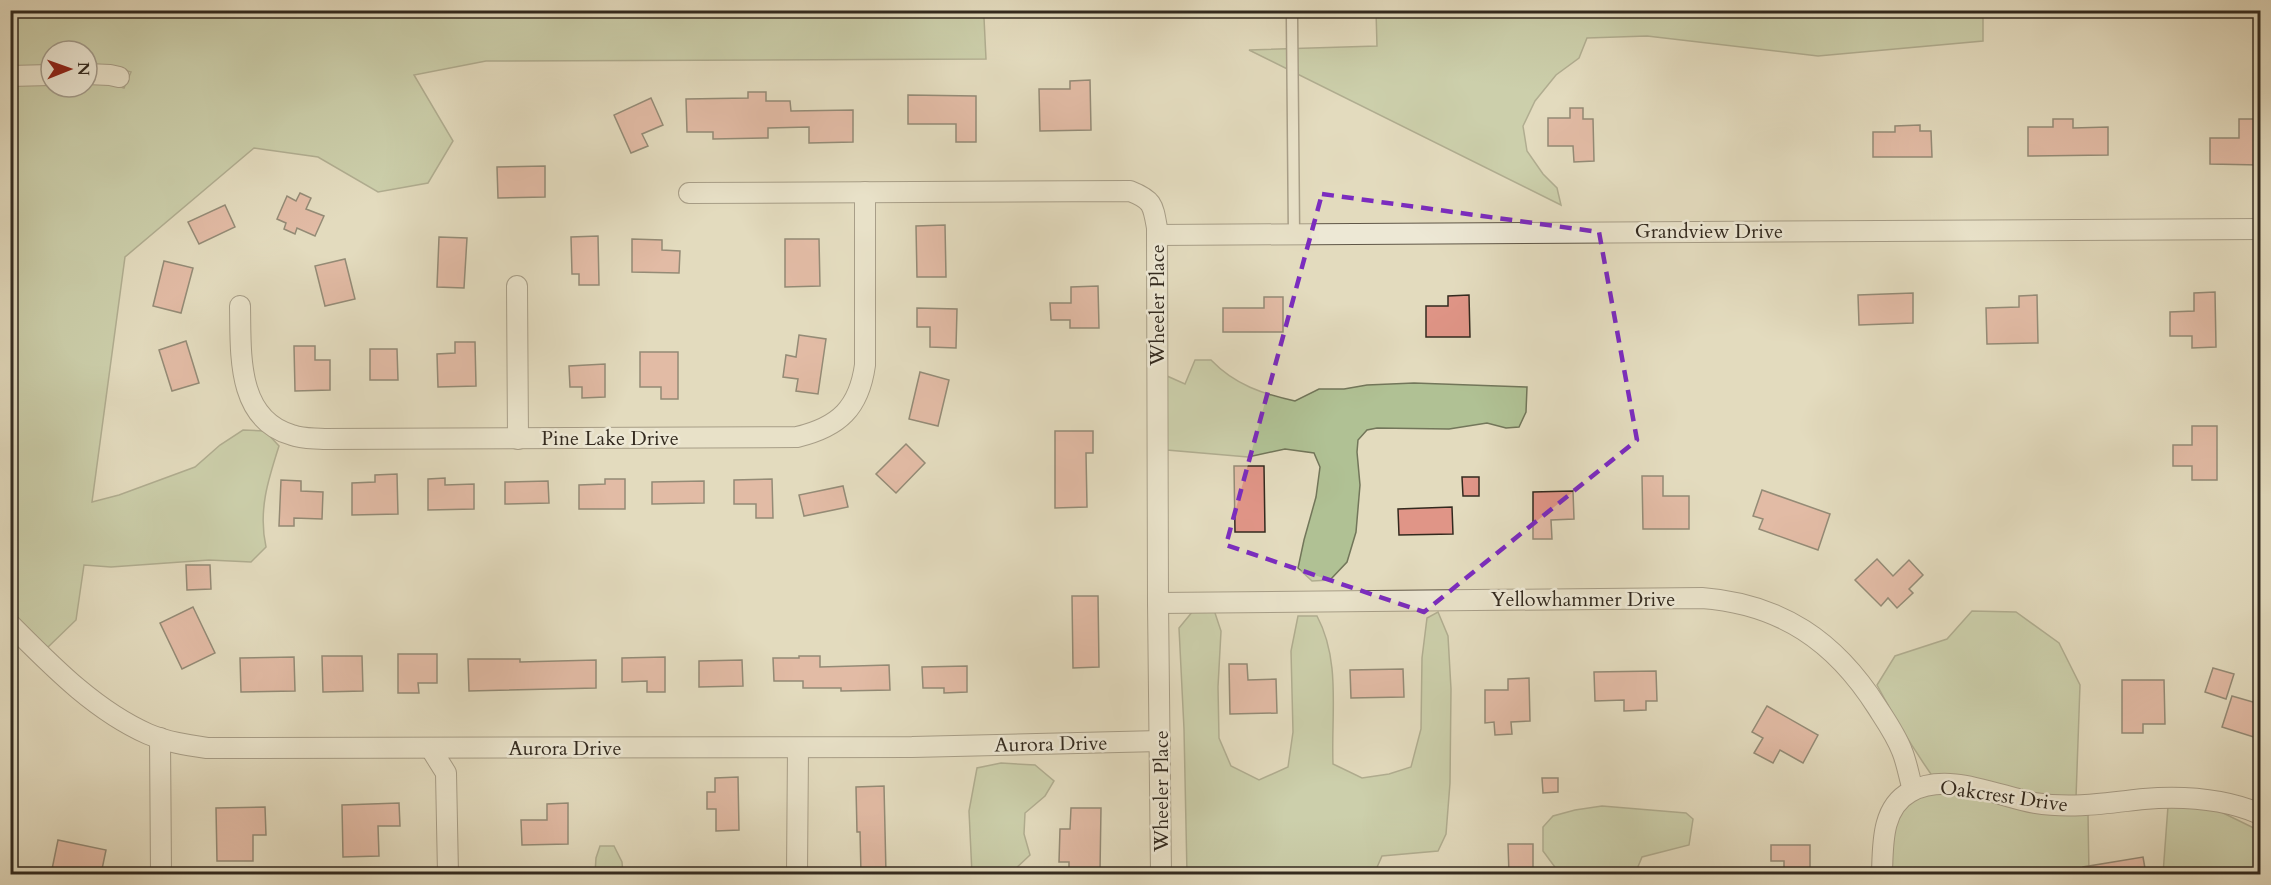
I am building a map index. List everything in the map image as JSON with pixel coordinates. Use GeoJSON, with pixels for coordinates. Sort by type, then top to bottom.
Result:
{"type":"FeatureCollection","features":[{"type":"Feature","properties":{"kind":"street"},"geometry":{"type":"LineString","coordinates":[[10,76],[39,75]]}},
{"type":"Feature","properties":{"kind":"street"},"geometry":{"type":"LineString","coordinates":[[99,75],[118,77]]}},
{"type":"Feature","properties":{"kind":"street","name":"Wheeler Place"},"geometry":{"type":"LineString","coordinates":[[689,193],[1130,191],[1146,198],[1154,207],[1157,235],[1161,874]]}},
{"type":"Feature","properties":{"kind":"street","name":"Pine Lake Drive"},"geometry":{"type":"LineString","coordinates":[[240,306],[242,364],[249,396],[258,412],[274,427],[290,435],[324,439],[797,437],[819,432],[835,423],[855,400],[862,386],[866,365],[865,192]]}},
{"type":"Feature","properties":{"kind":"street","name":"Grandview Drive"},"geometry":{"type":"LineString","coordinates":[[1157,235],[2260,229]]}},
{"type":"Feature","properties":{"kind":"street"},"geometry":{"type":"LineString","coordinates":[[517,286],[518,439]]}},
{"type":"Feature","properties":{"kind":"street","name":"Yellowhammer Drive"},"geometry":{"type":"LineString","coordinates":[[1158,603],[1702,598],[1744,604],[1787,619],[1837,655],[1857,677],[1890,726],[1902,751],[1913,790]]}},
{"type":"Feature","properties":{"kind":"street","name":"Aurora Drive"},"geometry":{"type":"LineString","coordinates":[[10,624],[51,666],[105,709],[131,726],[180,744],[207,748],[798,748],[1160,741]]}},
{"type":"Feature","properties":{"kind":"street"},"geometry":{"type":"LineString","coordinates":[[160,738],[162,874]]}},
{"type":"Feature","properties":{"kind":"street"},"geometry":{"type":"LineString","coordinates":[[797,874],[798,748]]}},
{"type":"Feature","properties":{"kind":"street"},"geometry":{"type":"LineString","coordinates":[[431,749],[446,773],[448,874]]}},
{"type":"Feature","properties":{"kind":"street","name":"Oakcrest Drive"},"geometry":{"type":"LineString","coordinates":[[1882,874],[1883,847],[1888,818],[1892,809],[1913,790],[1946,784],[2035,803],[2062,806],[2095,806],[2174,798],[2229,802],[2260,813]]}},
{"type":"Feature","properties":{"kind":"lane"},"geometry":{"type":"LineString","coordinates":[[1292,18],[1294,234]]}},
{"type":"Feature","properties":{"kind":"highlighted area"},"geometry":{"type":"Polygon","coordinates":[[[1322,194],[1599,232],[1637,440],[1424,612],[1226,545],[1322,194]]]}},
{"type":"Feature","properties":{"kind":"green space"},"geometry":{"type":"Polygon","coordinates":[[[969,10],[984,18],[986,59],[486,61],[414,75],[453,141],[428,183],[378,192],[318,157],[254,148],[125,257],[92,502],[119,495],[195,467],[220,445],[243,430],[265,431],[279,446],[268,483],[264,508],[266,547],[251,562],[209,560],[111,567],[84,565],[76,620],[47,648],[11,611],[10,84],[39,83],[39,99],[99,99],[99,83],[124,88],[131,72],[113,67],[99,66],[99,39],[39,39],[39,67],[11,68],[11,11],[969,10]]]}},
{"type":"Feature","properties":{"kind":"green space"},"geometry":{"type":"Polygon","coordinates":[[[1376,11],[1983,11],[1983,41],[1818,56],[1647,36],[1587,38],[1579,58],[1556,75],[1535,101],[1523,126],[1527,151],[1543,174],[1557,188],[1561,205],[1249,50],[1377,46],[1376,11]]]}},
{"type":"Feature","properties":{"kind":"green space"},"geometry":{"type":"Polygon","coordinates":[[[1195,360],[1211,360],[1230,376],[1250,387],[1295,401],[1319,389],[1344,389],[1367,385],[1414,383],[1527,387],[1526,412],[1519,427],[1506,428],[1487,423],[1449,429],[1377,428],[1367,430],[1358,440],[1360,485],[1356,532],[1347,562],[1330,580],[1312,581],[1298,568],[1316,497],[1320,467],[1314,453],[1285,449],[1248,457],[1167,450],[1167,376],[1185,384],[1195,360]]]}},
{"type":"Feature","properties":{"kind":"green space"},"geometry":{"type":"Polygon","coordinates":[[[1214,610],[1221,631],[1218,687],[1219,738],[1231,766],[1259,780],[1288,767],[1293,732],[1291,651],[1298,616],[1317,616],[1329,651],[1333,688],[1333,764],[1362,778],[1389,774],[1411,767],[1421,729],[1422,658],[1427,618],[1438,612],[1448,636],[1451,689],[1450,783],[1446,834],[1438,851],[1382,856],[1374,874],[1187,874],[1179,628],[1193,611],[1214,610]]]}},
{"type":"Feature","properties":{"kind":"green space"},"geometry":{"type":"Polygon","coordinates":[[[1972,611],[2016,612],[2059,643],[2080,685],[2076,798],[2063,798],[1933,777],[1883,697],[1877,685],[1895,656],[1947,639],[1972,611]]]}},
{"type":"Feature","properties":{"kind":"green space"},"geometry":{"type":"Polygon","coordinates":[[[1001,763],[1035,765],[1054,781],[1045,796],[1025,813],[1024,834],[1030,855],[1010,874],[972,874],[969,811],[977,768],[1001,763]]]}},
{"type":"Feature","properties":{"kind":"green space"},"geometry":{"type":"Polygon","coordinates":[[[1946,792],[2034,811],[2088,814],[2089,874],[1893,874],[1891,856],[1894,834],[1906,806],[1924,795],[1946,792]]]}},
{"type":"Feature","properties":{"kind":"green space"},"geometry":{"type":"Polygon","coordinates":[[[1602,806],[1686,813],[1693,819],[1689,845],[1642,857],[1635,874],[1560,874],[1543,851],[1543,827],[1553,816],[1602,806]]]}},
{"type":"Feature","properties":{"kind":"green space"},"geometry":{"type":"Polygon","coordinates":[[[2168,806],[2217,810],[2260,831],[2260,874],[2163,874],[2168,806]]]}},
{"type":"Feature","properties":{"kind":"green space"},"geometry":{"type":"Polygon","coordinates":[[[600,846],[614,846],[622,862],[623,874],[595,874],[596,858],[600,846]]]}},
{"type":"Feature","properties":{"kind":"building"},"geometry":{"type":"Polygon","coordinates":[[[1090,80],[1091,130],[1040,131],[1039,89],[1070,89],[1070,81],[1090,80]]]}},
{"type":"Feature","properties":{"kind":"building"},"geometry":{"type":"Polygon","coordinates":[[[748,92],[766,92],[766,101],[790,101],[791,111],[853,110],[853,142],[809,143],[809,127],[768,128],[768,138],[713,139],[713,132],[687,132],[686,99],[748,98],[748,92]]]}},
{"type":"Feature","properties":{"kind":"building"},"geometry":{"type":"Polygon","coordinates":[[[908,95],[976,96],[976,142],[956,142],[956,124],[908,124],[908,95]]]}},
{"type":"Feature","properties":{"kind":"building"},"geometry":{"type":"Polygon","coordinates":[[[651,98],[663,125],[642,134],[648,146],[631,153],[614,115],[651,98]]]}},
{"type":"Feature","properties":{"kind":"building"},"geometry":{"type":"Polygon","coordinates":[[[1570,108],[1583,108],[1583,119],[1593,119],[1594,161],[1574,162],[1573,146],[1548,146],[1548,118],[1570,118],[1570,108]]]}},
{"type":"Feature","properties":{"kind":"building"},"geometry":{"type":"Polygon","coordinates":[[[2053,119],[2073,119],[2073,128],[2108,127],[2108,155],[2028,156],[2028,127],[2053,127],[2053,119]]]}},
{"type":"Feature","properties":{"kind":"building"},"geometry":{"type":"Polygon","coordinates":[[[2239,119],[2260,119],[2260,165],[2210,164],[2210,138],[2239,138],[2239,119]]]}},
{"type":"Feature","properties":{"kind":"building"},"geometry":{"type":"Polygon","coordinates":[[[1920,125],[1920,131],[1931,131],[1932,157],[1873,157],[1873,132],[1895,132],[1895,126],[1920,125]]]}},
{"type":"Feature","properties":{"kind":"building"},"geometry":{"type":"Polygon","coordinates":[[[545,166],[545,197],[498,198],[497,167],[545,166]]]}},
{"type":"Feature","properties":{"kind":"building"},"geometry":{"type":"Polygon","coordinates":[[[300,193],[311,198],[306,209],[324,216],[315,236],[297,228],[295,234],[284,229],[286,223],[277,219],[287,196],[296,201],[300,193]]]}},
{"type":"Feature","properties":{"kind":"building"},"geometry":{"type":"Polygon","coordinates":[[[225,205],[235,227],[199,244],[188,222],[225,205]]]}},
{"type":"Feature","properties":{"kind":"building"},"geometry":{"type":"Polygon","coordinates":[[[945,225],[946,277],[917,277],[916,226],[945,225]]]}},
{"type":"Feature","properties":{"kind":"building"},"geometry":{"type":"Polygon","coordinates":[[[598,236],[599,285],[579,285],[579,274],[572,274],[571,237],[598,236]]]}},
{"type":"Feature","properties":{"kind":"building"},"geometry":{"type":"Polygon","coordinates":[[[439,237],[467,238],[464,288],[437,287],[439,237]]]}},
{"type":"Feature","properties":{"kind":"building"},"geometry":{"type":"Polygon","coordinates":[[[632,239],[662,240],[662,250],[680,251],[679,273],[632,272],[632,239]]]}},
{"type":"Feature","properties":{"kind":"building"},"geometry":{"type":"Polygon","coordinates":[[[785,239],[819,239],[820,286],[785,287],[785,239]]]}},
{"type":"Feature","properties":{"kind":"building"},"geometry":{"type":"Polygon","coordinates":[[[345,259],[355,299],[325,306],[315,266],[345,259]]]}},
{"type":"Feature","properties":{"kind":"building"},"geometry":{"type":"Polygon","coordinates":[[[164,261],[193,268],[181,313],[153,306],[164,261]]]}},
{"type":"Feature","properties":{"kind":"building"},"geometry":{"type":"Polygon","coordinates":[[[1098,286],[1099,328],[1070,328],[1070,320],[1051,320],[1050,303],[1071,303],[1071,287],[1098,286]]]}},
{"type":"Feature","properties":{"kind":"building"},"geometry":{"type":"Polygon","coordinates":[[[2215,292],[2216,347],[2192,348],[2192,336],[2170,336],[2170,312],[2194,311],[2194,293],[2215,292]]]}},
{"type":"Feature","properties":{"kind":"building"},"geometry":{"type":"Polygon","coordinates":[[[1913,293],[1913,323],[1859,325],[1858,295],[1913,293]]]}},
{"type":"Feature","properties":{"kind":"building"},"geometry":{"type":"Polygon","coordinates":[[[1469,295],[1470,337],[1426,337],[1426,306],[1448,306],[1448,296],[1469,295]]]}},
{"type":"Feature","properties":{"kind":"building"},"geometry":{"type":"Polygon","coordinates":[[[2037,295],[2038,343],[1987,344],[1986,308],[2019,307],[2019,296],[2037,295]]]}},
{"type":"Feature","properties":{"kind":"building"},"geometry":{"type":"Polygon","coordinates":[[[1264,297],[1283,297],[1283,332],[1223,332],[1223,308],[1264,308],[1264,297]]]}},
{"type":"Feature","properties":{"kind":"building"},"geometry":{"type":"Polygon","coordinates":[[[917,308],[957,309],[956,348],[930,347],[930,327],[917,327],[917,308]]]}},
{"type":"Feature","properties":{"kind":"building"},"geometry":{"type":"Polygon","coordinates":[[[799,335],[826,339],[818,394],[796,391],[798,379],[783,377],[786,355],[796,357],[799,335]]]}},
{"type":"Feature","properties":{"kind":"building"},"geometry":{"type":"Polygon","coordinates":[[[186,341],[199,383],[172,391],[159,350],[186,341]]]}},
{"type":"Feature","properties":{"kind":"building"},"geometry":{"type":"Polygon","coordinates":[[[455,342],[475,342],[476,386],[438,387],[437,354],[455,353],[455,342]]]}},
{"type":"Feature","properties":{"kind":"building"},"geometry":{"type":"Polygon","coordinates":[[[294,346],[315,346],[315,360],[330,360],[330,390],[295,391],[294,346]]]}},
{"type":"Feature","properties":{"kind":"building"},"geometry":{"type":"Polygon","coordinates":[[[370,349],[397,349],[398,380],[370,380],[370,349]]]}},
{"type":"Feature","properties":{"kind":"building"},"geometry":{"type":"Polygon","coordinates":[[[640,352],[678,352],[678,399],[661,399],[661,387],[640,387],[640,352]]]}},
{"type":"Feature","properties":{"kind":"building"},"geometry":{"type":"Polygon","coordinates":[[[605,364],[605,397],[582,398],[582,387],[570,387],[569,366],[605,364]]]}},
{"type":"Feature","properties":{"kind":"building"},"geometry":{"type":"Polygon","coordinates":[[[920,372],[949,380],[938,426],[909,419],[920,372]]]}},
{"type":"Feature","properties":{"kind":"building"},"geometry":{"type":"Polygon","coordinates":[[[2192,426],[2217,426],[2217,480],[2192,480],[2192,466],[2173,466],[2173,445],[2192,445],[2192,426]]]}},
{"type":"Feature","properties":{"kind":"building"},"geometry":{"type":"Polygon","coordinates":[[[1055,431],[1093,431],[1093,453],[1086,453],[1087,507],[1055,508],[1055,431]]]}},
{"type":"Feature","properties":{"kind":"building"},"geometry":{"type":"Polygon","coordinates":[[[906,444],[925,463],[896,493],[876,474],[906,444]]]}},
{"type":"Feature","properties":{"kind":"building"},"geometry":{"type":"Polygon","coordinates":[[[1234,466],[1264,466],[1265,532],[1235,532],[1234,466]]]}},
{"type":"Feature","properties":{"kind":"building"},"geometry":{"type":"Polygon","coordinates":[[[397,474],[398,514],[352,515],[352,483],[375,482],[375,475],[397,474]]]}},
{"type":"Feature","properties":{"kind":"building"},"geometry":{"type":"Polygon","coordinates":[[[1642,476],[1663,476],[1663,496],[1689,496],[1689,529],[1643,529],[1642,476]]]}},
{"type":"Feature","properties":{"kind":"building"},"geometry":{"type":"Polygon","coordinates":[[[1462,477],[1479,477],[1479,496],[1463,496],[1462,477]]]}},
{"type":"Feature","properties":{"kind":"building"},"geometry":{"type":"Polygon","coordinates":[[[445,478],[445,485],[474,484],[474,509],[428,510],[428,479],[445,478]]]}},
{"type":"Feature","properties":{"kind":"building"},"geometry":{"type":"Polygon","coordinates":[[[605,479],[625,479],[625,509],[579,509],[579,485],[605,484],[605,479]]]}},
{"type":"Feature","properties":{"kind":"building"},"geometry":{"type":"Polygon","coordinates":[[[772,479],[773,518],[756,518],[756,504],[734,504],[734,480],[772,479]]]}},
{"type":"Feature","properties":{"kind":"building"},"geometry":{"type":"Polygon","coordinates":[[[281,480],[301,481],[301,491],[323,492],[322,519],[294,518],[294,526],[279,526],[281,480]]]}},
{"type":"Feature","properties":{"kind":"building"},"geometry":{"type":"Polygon","coordinates":[[[548,481],[549,503],[505,504],[505,482],[548,481]]]}},
{"type":"Feature","properties":{"kind":"building"},"geometry":{"type":"Polygon","coordinates":[[[704,481],[704,503],[652,504],[652,482],[704,481]]]}},
{"type":"Feature","properties":{"kind":"building"},"geometry":{"type":"Polygon","coordinates":[[[843,486],[848,507],[804,516],[799,495],[843,486]]]}},
{"type":"Feature","properties":{"kind":"building"},"geometry":{"type":"Polygon","coordinates":[[[1762,490],[1830,514],[1818,550],[1759,529],[1763,519],[1753,516],[1762,490]]]}},
{"type":"Feature","properties":{"kind":"building"},"geometry":{"type":"Polygon","coordinates":[[[1573,491],[1574,519],[1551,520],[1552,539],[1533,539],[1533,492],[1573,491]]]}},
{"type":"Feature","properties":{"kind":"building"},"geometry":{"type":"Polygon","coordinates":[[[1452,507],[1453,534],[1399,535],[1398,509],[1452,507]]]}},
{"type":"Feature","properties":{"kind":"building"},"geometry":{"type":"Polygon","coordinates":[[[1877,559],[1893,576],[1909,560],[1923,575],[1909,589],[1913,593],[1897,608],[1888,598],[1881,606],[1855,580],[1877,559]]]}},
{"type":"Feature","properties":{"kind":"building"},"geometry":{"type":"Polygon","coordinates":[[[186,565],[210,565],[211,589],[187,590],[186,565]]]}},
{"type":"Feature","properties":{"kind":"building"},"geometry":{"type":"Polygon","coordinates":[[[1072,596],[1098,596],[1099,667],[1073,668],[1072,596]]]}},
{"type":"Feature","properties":{"kind":"building"},"geometry":{"type":"Polygon","coordinates":[[[193,607],[215,653],[182,669],[160,623],[193,607]]]}},
{"type":"Feature","properties":{"kind":"building"},"geometry":{"type":"Polygon","coordinates":[[[398,654],[437,654],[437,683],[418,683],[419,693],[398,693],[398,654]]]}},
{"type":"Feature","properties":{"kind":"building"},"geometry":{"type":"Polygon","coordinates":[[[322,656],[362,656],[363,691],[323,692],[322,656]]]}},
{"type":"Feature","properties":{"kind":"building"},"geometry":{"type":"Polygon","coordinates":[[[799,656],[820,656],[820,667],[889,665],[890,690],[841,691],[841,688],[803,688],[803,681],[774,681],[773,658],[799,658],[799,656]]]}},
{"type":"Feature","properties":{"kind":"building"},"geometry":{"type":"Polygon","coordinates":[[[294,657],[295,691],[241,692],[240,658],[294,657]]]}},
{"type":"Feature","properties":{"kind":"building"},"geometry":{"type":"Polygon","coordinates":[[[665,657],[665,692],[647,692],[647,681],[622,682],[622,658],[665,657]]]}},
{"type":"Feature","properties":{"kind":"building"},"geometry":{"type":"Polygon","coordinates":[[[468,659],[520,659],[520,662],[596,660],[596,688],[469,691],[468,659]]]}},
{"type":"Feature","properties":{"kind":"building"},"geometry":{"type":"Polygon","coordinates":[[[742,660],[743,686],[699,687],[699,661],[742,660]]]}},
{"type":"Feature","properties":{"kind":"building"},"geometry":{"type":"Polygon","coordinates":[[[1229,664],[1247,664],[1248,680],[1276,679],[1277,713],[1230,714],[1229,664]]]}},
{"type":"Feature","properties":{"kind":"building"},"geometry":{"type":"Polygon","coordinates":[[[967,666],[967,692],[944,693],[944,688],[923,688],[922,667],[967,666]]]}},
{"type":"Feature","properties":{"kind":"building"},"geometry":{"type":"Polygon","coordinates":[[[2213,668],[2234,674],[2226,699],[2205,692],[2213,668]]]}},
{"type":"Feature","properties":{"kind":"building"},"geometry":{"type":"Polygon","coordinates":[[[1403,669],[1404,697],[1351,698],[1350,670],[1403,669]]]}},
{"type":"Feature","properties":{"kind":"building"},"geometry":{"type":"Polygon","coordinates":[[[1656,671],[1657,701],[1646,701],[1646,710],[1624,711],[1624,700],[1595,701],[1594,672],[1656,671]]]}},
{"type":"Feature","properties":{"kind":"building"},"geometry":{"type":"Polygon","coordinates":[[[1529,678],[1530,721],[1511,722],[1512,734],[1495,735],[1494,722],[1485,723],[1485,690],[1508,690],[1508,679],[1529,678]]]}},
{"type":"Feature","properties":{"kind":"building"},"geometry":{"type":"Polygon","coordinates":[[[2122,680],[2164,680],[2165,724],[2143,724],[2143,733],[2122,733],[2122,680]]]}},
{"type":"Feature","properties":{"kind":"building"},"geometry":{"type":"Polygon","coordinates":[[[2232,696],[2260,704],[2260,739],[2222,727],[2232,696]]]}},
{"type":"Feature","properties":{"kind":"building"},"geometry":{"type":"Polygon","coordinates":[[[1767,706],[1818,735],[1803,763],[1780,750],[1773,763],[1754,753],[1763,738],[1752,732],[1767,706]]]}},
{"type":"Feature","properties":{"kind":"building"},"geometry":{"type":"Polygon","coordinates":[[[738,777],[739,830],[716,831],[716,809],[707,809],[707,792],[715,792],[715,778],[738,777]]]}},
{"type":"Feature","properties":{"kind":"building"},"geometry":{"type":"Polygon","coordinates":[[[1542,778],[1558,778],[1558,792],[1543,793],[1542,778]]]}},
{"type":"Feature","properties":{"kind":"building"},"geometry":{"type":"Polygon","coordinates":[[[884,786],[886,874],[861,874],[856,787],[884,786]]]}},
{"type":"Feature","properties":{"kind":"building"},"geometry":{"type":"Polygon","coordinates":[[[399,803],[400,826],[378,826],[379,856],[343,857],[342,805],[399,803]]]}},
{"type":"Feature","properties":{"kind":"building"},"geometry":{"type":"Polygon","coordinates":[[[568,803],[568,844],[522,845],[521,820],[547,820],[547,804],[568,803]]]}},
{"type":"Feature","properties":{"kind":"building"},"geometry":{"type":"Polygon","coordinates":[[[265,807],[266,835],[253,835],[253,861],[217,861],[216,808],[265,807]]]}},
{"type":"Feature","properties":{"kind":"building"},"geometry":{"type":"Polygon","coordinates":[[[1071,808],[1101,808],[1100,871],[1069,871],[1069,862],[1059,862],[1060,829],[1070,829],[1071,808]]]}},
{"type":"Feature","properties":{"kind":"building"},"geometry":{"type":"Polygon","coordinates":[[[58,840],[106,850],[101,874],[51,874],[58,840]]]}},
{"type":"Feature","properties":{"kind":"building"},"geometry":{"type":"Polygon","coordinates":[[[1508,844],[1533,844],[1533,874],[1509,874],[1508,844]]]}},
{"type":"Feature","properties":{"kind":"building"},"geometry":{"type":"Polygon","coordinates":[[[1771,845],[1810,845],[1810,874],[1784,874],[1784,861],[1771,861],[1771,845]]]}},
{"type":"Feature","properties":{"kind":"building"},"geometry":{"type":"Polygon","coordinates":[[[2143,857],[2146,874],[2083,874],[2083,867],[2143,857]]]}}]}
